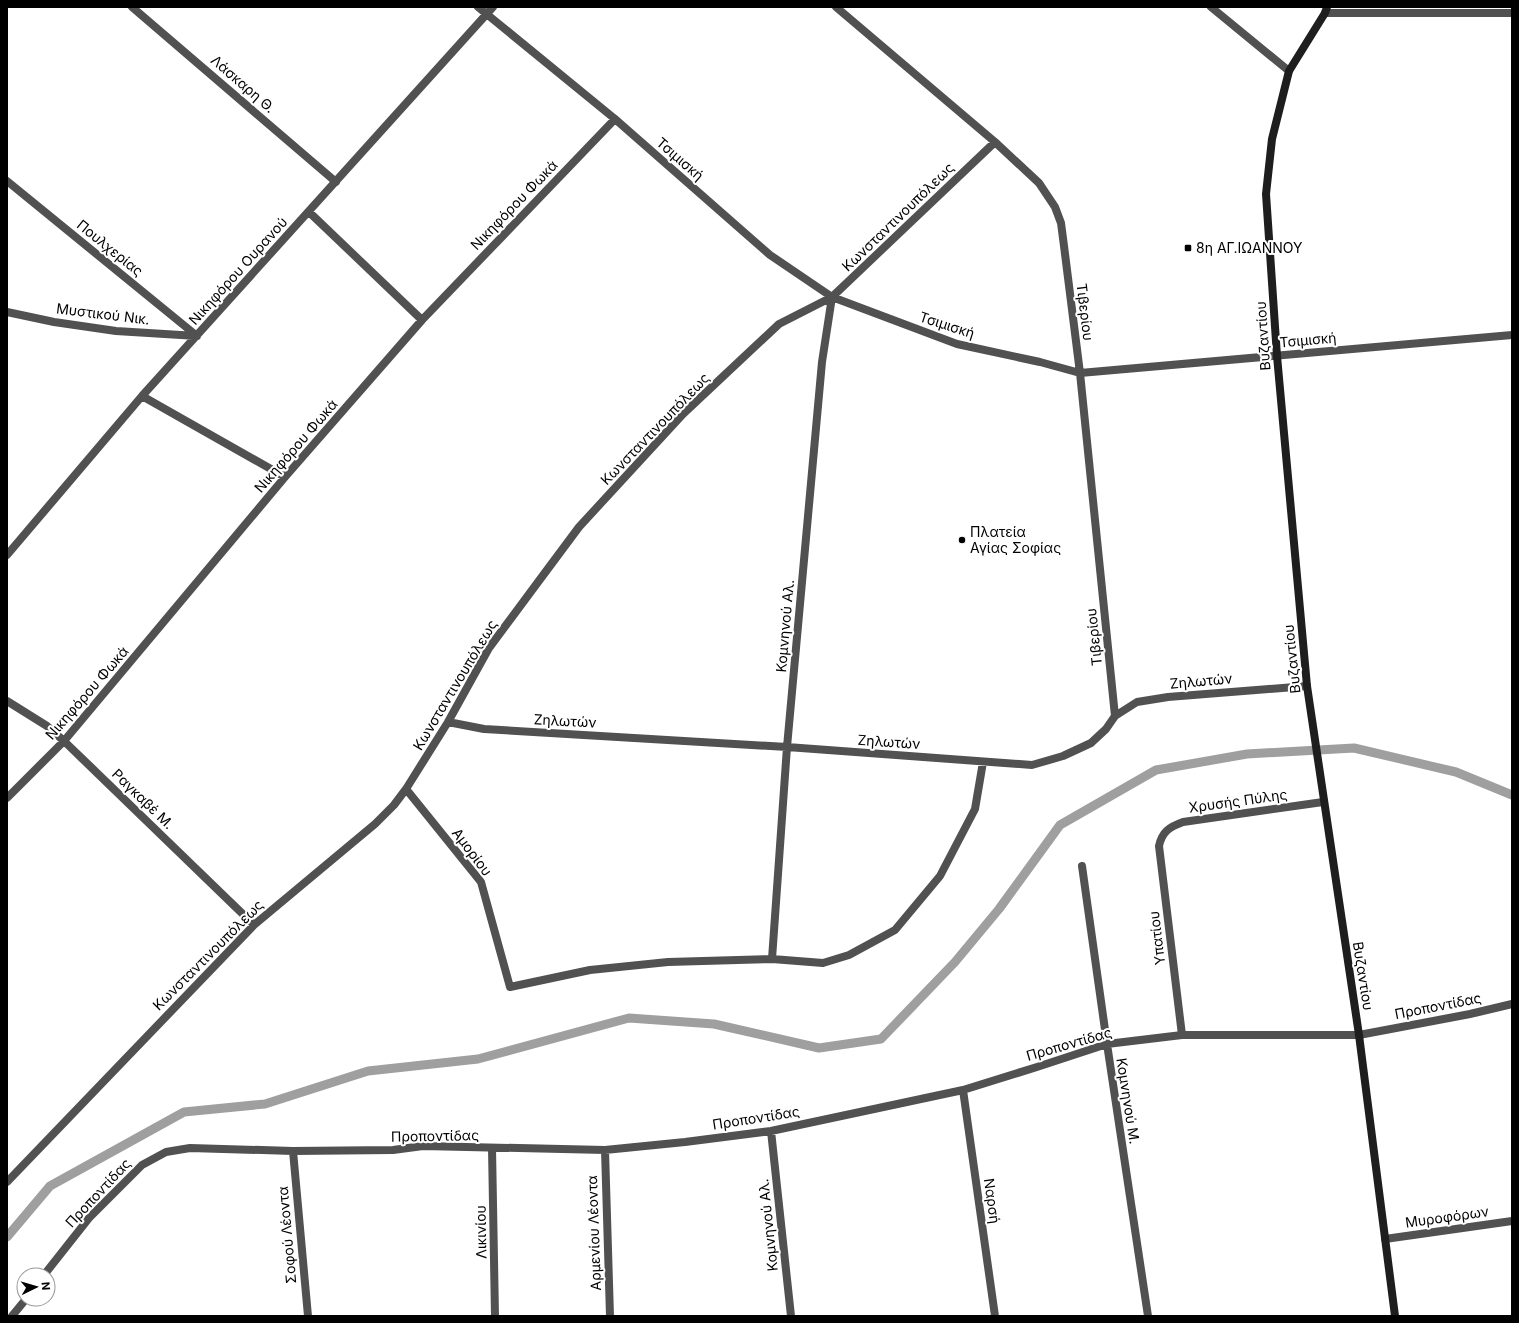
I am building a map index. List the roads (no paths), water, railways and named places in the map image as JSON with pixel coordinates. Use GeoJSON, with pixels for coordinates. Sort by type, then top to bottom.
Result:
{"type":"FeatureCollection","features":[{"type":"Feature","properties":{"kind":"street","name":"Λάσκαρη Θ."},"geometry":{"type":"LineString","coordinates":[[132,7],[336,182]]}},
{"type":"Feature","properties":{"kind":"street","name":"Τσιμισκή"},"geometry":{"type":"LineString","coordinates":[[478,7],[615,119],[770,255],[832,297],[957,344],[1040,362],[1080,373],[1512,335]]}},
{"type":"Feature","properties":{"kind":"street","name":"Νικηφόρου Ουρανού"},"geometry":{"type":"LineString","coordinates":[[7,555],[142,396],[493,7]]}},
{"type":"Feature","properties":{"kind":"street","name":"Τιβερίου"},"geometry":{"type":"LineString","coordinates":[[836,7],[996,142],[1040,183],[1055,206],[1064,246],[1080,373],[1115,716]]}},
{"type":"Feature","properties":{"kind":"street"},"geometry":{"type":"LineString","coordinates":[[1211,7],[1289,71]]}},
{"type":"Feature","properties":{"kind":"street"},"geometry":{"type":"LineString","coordinates":[[1326,10],[1512,13]]}},
{"type":"Feature","properties":{"kind":"street","name":"Βυζαντίου"},"geometry":{"type":"LineString","coordinates":[[1326,10],[1289,71],[1272,139],[1266,194],[1277,356],[1307,686],[1323,802],[1359,1035],[1395,1316]]}},
{"type":"Feature","properties":{"kind":"street","name":"Νικηφόρου Φωκά"},"geometry":{"type":"LineString","coordinates":[[7,798],[64,741],[285,477],[422,320],[615,119]]}},
{"type":"Feature","properties":{"kind":"street","name":"Κωνσταντινουπόλεως"},"geometry":{"type":"LineString","coordinates":[[7,1182],[254,925],[375,824],[394,805],[406,789],[448,722],[489,648],[579,527],[683,414],[779,324],[832,297],[996,142]]}},
{"type":"Feature","properties":{"kind":"street","name":"Πουλχερίας"},"geometry":{"type":"LineString","coordinates":[[7,181],[197,336]]}},
{"type":"Feature","properties":{"kind":"street"},"geometry":{"type":"LineString","coordinates":[[309,212],[422,320]]}},
{"type":"Feature","properties":{"kind":"street","name":"Κομνηνού Αλ."},"geometry":{"type":"LineString","coordinates":[[772,958],[788,748],[822,362],[832,297]]}},
{"type":"Feature","properties":{"kind":"street","name":"Μυστικού Νικ."},"geometry":{"type":"LineString","coordinates":[[7,312],[54,322],[116,331],[197,336]]}},
{"type":"Feature","properties":{"kind":"street"},"geometry":{"type":"LineString","coordinates":[[142,396],[285,477]]}},
{"type":"Feature","properties":{"kind":"street","name":"Ζηλωτών"},"geometry":{"type":"LineString","coordinates":[[448,722],[484,729],[1032,764],[1063,756],[1091,743],[1106,729],[1115,716],[1136,702],[1168,697],[1307,686]]}},
{"type":"Feature","properties":{"kind":"street","name":"Ραγκαβέ Μ."},"geometry":{"type":"LineString","coordinates":[[7,701],[46,726],[64,741],[254,925]]}},
{"type":"Feature","properties":{"kind":"street"},"geometry":{"type":"LineString","coordinates":[[772,958],[823,963],[848,955],[894,930],[940,876],[944,869],[975,809],[984,762]]}},
{"type":"Feature","properties":{"kind":"street","name":"Αμορίου"},"geometry":{"type":"LineString","coordinates":[[406,789],[481,882],[510,987],[590,970],[668,962],[772,958]]}},
{"type":"Feature","properties":{"kind":"street","name":"Χρυσής Πύλης"},"geometry":{"type":"LineString","coordinates":[[1161,838],[1165,831],[1171,826],[1182,822],[1323,802]]}},
{"type":"Feature","properties":{"kind":"street","name":"Υπατίου"},"geometry":{"type":"LineString","coordinates":[[1161,838],[1159,846],[1182,1035]]}},
{"type":"Feature","properties":{"kind":"street","name":"Κομνηνού Μ."},"geometry":{"type":"LineString","coordinates":[[1082,866],[1148,1316]]}},
{"type":"Feature","properties":{"kind":"street","name":"Προποντίδας"},"geometry":{"type":"LineString","coordinates":[[50,1267],[89,1218],[142,1164],[166,1152],[190,1148],[293,1151],[393,1150],[423,1146],[605,1150],[685,1142],[771,1131],[964,1090],[1107,1044],[1182,1035],[1359,1035],[1470,1014],[1512,1004]]}},
{"type":"Feature","properties":{"kind":"street","name":"Ναρσή"},"geometry":{"type":"LineString","coordinates":[[964,1090],[995,1316]]}},
{"type":"Feature","properties":{"kind":"street","name":"Κομνηνού Αλ."},"geometry":{"type":"LineString","coordinates":[[771,1131],[791,1316]]}},
{"type":"Feature","properties":{"kind":"street","name":"Λικινίου"},"geometry":{"type":"LineString","coordinates":[[492,1148],[495,1316]]}},
{"type":"Feature","properties":{"kind":"street","name":"Αρμενίου Λέοντα"},"geometry":{"type":"LineString","coordinates":[[605,1150],[610,1316]]}},
{"type":"Feature","properties":{"kind":"street","name":"Σοφού Λέοντα"},"geometry":{"type":"LineString","coordinates":[[293,1151],[308,1316]]}},
{"type":"Feature","properties":{"kind":"street","name":"Μυροφόρων"},"geometry":{"type":"LineString","coordinates":[[1385,1239],[1512,1221]]}},
{"type":"Feature","properties":{"kind":"street"},"geometry":{"type":"LineString","coordinates":[[12,1316],[19,1307]]}},
{"type":"Feature","properties":{"kind":"waterway"},"geometry":{"type":"LineString","coordinates":[[7,1237],[50,1186],[184,1112],[265,1104],[368,1071],[478,1059],[629,1018],[714,1024],[819,1048],[881,1039],[955,962],[999,909],[1060,825],[1156,770],[1247,754],[1354,748],[1456,772],[1512,795]]}},
{"type":"Feature","properties":{"kind":"place","name":"8η ΑΓ.ΙΩΑΝΝΟΥ"},"geometry":{"type":"Point","coordinates":[1188,248]}},
{"type":"Feature","properties":{"kind":"place","name":"Πλατεία Αγίας Σοφίας"},"geometry":{"type":"Point","coordinates":[962,540]}}]}
